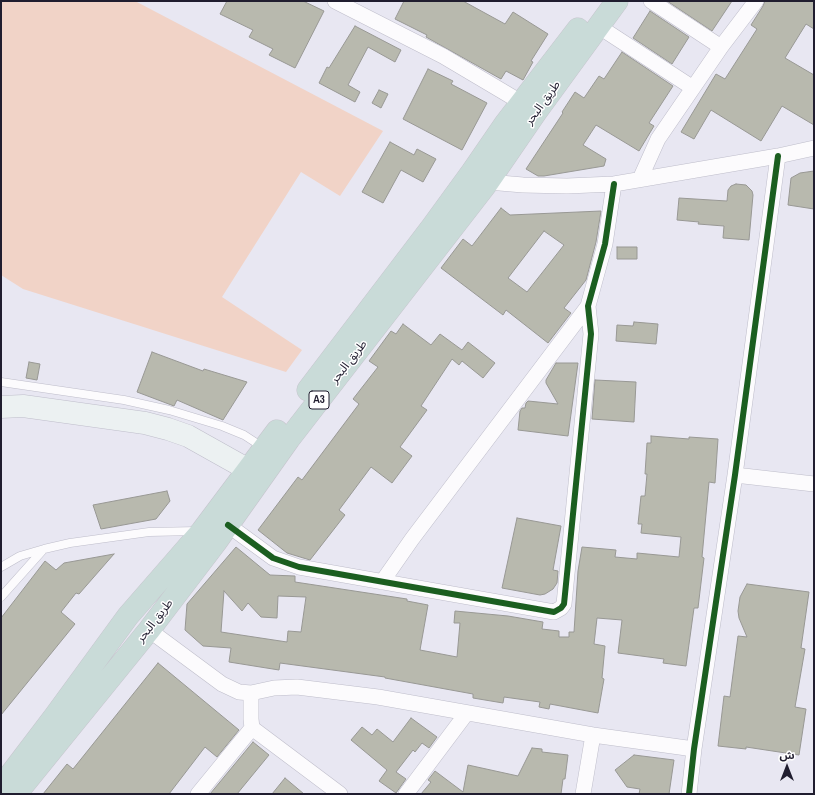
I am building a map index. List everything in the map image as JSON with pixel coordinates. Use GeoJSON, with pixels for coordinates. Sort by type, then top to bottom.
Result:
{"type":"FeatureCollection","features":[{"type":"Feature","properties":{"kind":"highway","name":"طريق البحر"},"geometry":{"type":"LineString","coordinates":[[16,794],[149,630],[228,525],[289,438],[488,182],[529,107],[600,1]]}},
{"type":"Feature","properties":{"kind":"highway","name":"طريق البحر"},"geometry":{"type":"LineString","coordinates":[[1,787],[128,616],[202,531],[247,469],[468,178],[505,124],[529,107],[598,26],[617,1]]}},
{"type":"Feature","properties":{"kind":"street"},"geometry":{"type":"LineString","coordinates":[[335,1],[443,56],[529,107]]}},
{"type":"Feature","properties":{"kind":"street"},"geometry":{"type":"LineString","coordinates":[[651,1],[721,47]]}},
{"type":"Feature","properties":{"kind":"street"},"geometry":{"type":"LineString","coordinates":[[640,179],[658,139],[721,47],[756,1]]}},
{"type":"Feature","properties":{"kind":"street"},"geometry":{"type":"LineString","coordinates":[[598,26],[693,88]]}},
{"type":"Feature","properties":{"kind":"street"},"geometry":{"type":"LineString","coordinates":[[488,182],[523,186],[614,184],[778,156],[814,148]]}},
{"type":"Feature","properties":{"kind":"street"},"geometry":{"type":"LineString","coordinates":[[689,794],[694,749],[735,475],[778,156]]}},
{"type":"Feature","properties":{"kind":"street"},"geometry":{"type":"LineString","coordinates":[[228,525],[273,558],[299,568],[554,612],[561,608],[564,604],[591,334],[588,306],[605,244],[614,184]]}},
{"type":"Feature","properties":{"kind":"street"},"geometry":{"type":"LineString","coordinates":[[382,582],[412,538],[588,306]]}},
{"type":"Feature","properties":{"kind":"street"},"geometry":{"type":"LineString","coordinates":[[1,407],[23,406],[145,423],[161,427],[188,436],[247,469]]}},
{"type":"Feature","properties":{"kind":"street"},"geometry":{"type":"LineString","coordinates":[[735,475],[814,484]]}},
{"type":"Feature","properties":{"kind":"street"},"geometry":{"type":"LineString","coordinates":[[149,630],[222,684],[239,692],[251,693],[274,688],[297,687],[378,697],[466,714],[593,735],[694,749]]}},
{"type":"Feature","properties":{"kind":"street"},"geometry":{"type":"LineString","coordinates":[[198,794],[252,728],[251,693]]}},
{"type":"Feature","properties":{"kind":"street"},"geometry":{"type":"LineString","coordinates":[[406,794],[466,714]]}},
{"type":"Feature","properties":{"kind":"street"},"geometry":{"type":"LineString","coordinates":[[252,728],[340,794]]}},
{"type":"Feature","properties":{"kind":"street"},"geometry":{"type":"LineString","coordinates":[[583,794],[593,735]]}},
{"type":"Feature","properties":{"kind":"lane"},"geometry":{"type":"LineString","coordinates":[[1,382],[124,400],[169,410],[222,426],[244,435],[264,448]]}},
{"type":"Feature","properties":{"kind":"lane"},"geometry":{"type":"LineString","coordinates":[[1,567],[20,556],[70,543],[149,532],[202,531]]}},
{"type":"Feature","properties":{"kind":"lane"},"geometry":{"type":"LineString","coordinates":[[1,597],[44,549]]}},
{"type":"Feature","properties":{"kind":"shaded area"},"geometry":{"type":"Polygon","coordinates":[[[1,1],[135,1],[383,131],[340,196],[301,172],[222,297],[302,350],[286,372],[23,289],[1,275],[1,1]]]}},
{"type":"Feature","properties":{"kind":"building"},"geometry":{"type":"Polygon","coordinates":[[[227,1],[303,1],[324,11],[295,68],[269,55],[273,49],[249,37],[253,30],[220,14],[227,1]]]}},
{"type":"Feature","properties":{"kind":"building"},"geometry":{"type":"Polygon","coordinates":[[[404,1],[463,1],[505,24],[513,12],[548,34],[531,61],[533,62],[523,80],[506,71],[501,79],[426,37],[427,35],[395,19],[404,1]]]}},
{"type":"Feature","properties":{"kind":"building"},"geometry":{"type":"Polygon","coordinates":[[[667,1],[732,1],[712,31],[667,1]]]}},
{"type":"Feature","properties":{"kind":"building"},"geometry":{"type":"Polygon","coordinates":[[[765,1],[814,1],[814,29],[806,24],[785,58],[814,75],[814,125],[782,106],[761,141],[711,110],[694,139],[681,132],[716,74],[725,79],[757,29],[751,25],[765,1]]]}},
{"type":"Feature","properties":{"kind":"building"},"geometry":{"type":"Polygon","coordinates":[[[650,11],[689,37],[672,64],[633,38],[650,11]]]}},
{"type":"Feature","properties":{"kind":"building"},"geometry":{"type":"Polygon","coordinates":[[[355,26],[401,50],[395,62],[368,47],[348,85],[360,92],[355,102],[319,83],[327,67],[329,68],[355,26]]]}},
{"type":"Feature","properties":{"kind":"building"},"geometry":{"type":"Polygon","coordinates":[[[622,52],[673,86],[649,123],[654,126],[639,151],[596,125],[583,145],[606,159],[604,166],[544,176],[538,176],[526,169],[575,92],[584,98],[599,76],[604,79],[622,52]]]}},
{"type":"Feature","properties":{"kind":"building"},"geometry":{"type":"Polygon","coordinates":[[[428,69],[453,81],[451,84],[487,103],[462,150],[403,119],[428,69]]]}},
{"type":"Feature","properties":{"kind":"building"},"geometry":{"type":"Polygon","coordinates":[[[379,90],[388,94],[381,108],[372,103],[379,90]]]}},
{"type":"Feature","properties":{"kind":"building"},"geometry":{"type":"Polygon","coordinates":[[[390,142],[414,155],[417,149],[436,159],[423,182],[401,170],[383,203],[362,192],[390,142]]]}},
{"type":"Feature","properties":{"kind":"building"},"geometry":{"type":"Polygon","coordinates":[[[814,171],[814,209],[788,205],[791,178],[800,173],[814,171]]]}},
{"type":"Feature","properties":{"kind":"building"},"geometry":{"type":"Polygon","coordinates":[[[736,184],[746,185],[752,191],[753,195],[749,240],[723,238],[724,226],[698,224],[699,222],[677,220],[679,198],[727,201],[728,190],[731,186],[736,184]]]}},
{"type":"Feature","properties":{"kind":"building"},"geometry":{"type":"Polygon","coordinates":[[[501,208],[510,215],[601,211],[596,242],[586,280],[564,308],[571,313],[548,343],[506,310],[503,315],[441,268],[463,239],[472,246],[501,208]],[[544,231],[508,278],[527,292],[564,245],[544,231]]]}},
{"type":"Feature","properties":{"kind":"building"},"geometry":{"type":"Polygon","coordinates":[[[617,247],[637,247],[637,259],[617,259],[617,247]]]}},
{"type":"Feature","properties":{"kind":"building"},"geometry":{"type":"Polygon","coordinates":[[[634,322],[658,324],[656,344],[616,341],[617,325],[633,326],[634,322]]]}},
{"type":"Feature","properties":{"kind":"building"},"geometry":{"type":"Polygon","coordinates":[[[403,324],[431,345],[440,334],[462,350],[468,342],[495,363],[483,378],[462,361],[459,365],[452,359],[421,406],[427,410],[400,447],[412,456],[392,483],[371,467],[339,510],[345,515],[310,560],[287,553],[258,530],[298,477],[302,480],[359,404],[353,399],[378,367],[369,361],[391,331],[396,334],[403,324]]]}},
{"type":"Feature","properties":{"kind":"building"},"geometry":{"type":"Polygon","coordinates":[[[152,352],[203,371],[204,369],[247,382],[223,420],[177,400],[174,406],[137,392],[152,352]]]}},
{"type":"Feature","properties":{"kind":"building"},"geometry":{"type":"Polygon","coordinates":[[[29,362],[40,364],[37,380],[26,378],[29,362]]]}},
{"type":"Feature","properties":{"kind":"building"},"geometry":{"type":"Polygon","coordinates":[[[556,363],[578,363],[568,436],[518,430],[520,411],[522,408],[525,408],[528,401],[558,404],[546,383],[546,380],[556,363]]]}},
{"type":"Feature","properties":{"kind":"building"},"geometry":{"type":"Polygon","coordinates":[[[595,380],[636,382],[634,422],[592,419],[595,380]]]}},
{"type":"Feature","properties":{"kind":"building"},"geometry":{"type":"Polygon","coordinates":[[[651,436],[689,439],[689,437],[718,439],[715,483],[709,482],[702,557],[704,558],[698,608],[694,608],[686,666],[663,663],[664,659],[618,653],[622,620],[597,618],[594,644],[605,646],[602,678],[604,679],[598,713],[550,704],[549,709],[539,707],[540,702],[504,697],[503,703],[473,698],[473,694],[385,677],[280,663],[279,670],[229,662],[231,648],[203,646],[185,630],[187,604],[236,547],[270,575],[295,576],[295,582],[407,599],[407,601],[428,605],[420,650],[457,657],[460,623],[454,623],[455,611],[508,616],[543,622],[542,629],[559,631],[559,637],[569,637],[569,632],[574,632],[578,571],[582,547],[616,550],[615,557],[637,559],[637,553],[679,557],[681,537],[641,533],[642,524],[638,524],[641,496],[645,496],[647,443],[651,443],[651,436]],[[224,591],[221,632],[287,642],[288,631],[301,632],[306,597],[278,596],[277,618],[261,617],[248,603],[242,611],[224,591]]]}},
{"type":"Feature","properties":{"kind":"building"},"geometry":{"type":"Polygon","coordinates":[[[167,491],[170,501],[156,519],[101,529],[93,505],[167,491]]]}},
{"type":"Feature","properties":{"kind":"building"},"geometry":{"type":"Polygon","coordinates":[[[517,518],[561,526],[553,570],[558,571],[557,583],[553,589],[545,594],[540,595],[502,588],[517,518]]]}},
{"type":"Feature","properties":{"kind":"building"},"geometry":{"type":"Polygon","coordinates":[[[114,554],[79,594],[76,593],[61,612],[75,624],[1,715],[1,618],[45,561],[56,570],[64,563],[114,554]]]}},
{"type":"Feature","properties":{"kind":"building"},"geometry":{"type":"Polygon","coordinates":[[[747,584],[809,592],[801,648],[805,649],[795,707],[806,709],[799,755],[746,747],[746,749],[718,746],[724,696],[730,697],[738,636],[747,637],[739,618],[738,611],[740,597],[747,584]]]}},
{"type":"Feature","properties":{"kind":"building"},"geometry":{"type":"Polygon","coordinates":[[[158,663],[239,730],[217,757],[205,747],[169,794],[43,794],[67,764],[73,769],[158,663]]]}},
{"type":"Feature","properties":{"kind":"building"},"geometry":{"type":"Polygon","coordinates":[[[411,718],[437,737],[429,748],[422,743],[415,752],[413,750],[396,772],[406,779],[396,793],[379,781],[387,770],[351,740],[362,727],[372,735],[377,729],[393,742],[411,718]]]}},
{"type":"Feature","properties":{"kind":"building"},"geometry":{"type":"Polygon","coordinates":[[[253,742],[269,755],[237,794],[210,794],[253,742]]]}},
{"type":"Feature","properties":{"kind":"building"},"geometry":{"type":"Polygon","coordinates":[[[532,748],[542,749],[542,752],[568,755],[565,779],[563,779],[561,794],[421,794],[431,782],[428,780],[435,771],[463,792],[468,765],[518,776],[532,748]]]}},
{"type":"Feature","properties":{"kind":"building"},"geometry":{"type":"Polygon","coordinates":[[[634,755],[674,760],[669,794],[639,794],[640,789],[627,787],[615,770],[634,755]]]}},
{"type":"Feature","properties":{"kind":"building"},"geometry":{"type":"Polygon","coordinates":[[[285,778],[304,794],[272,794],[285,778]]]}},
{"type":"Feature","properties":{"kind":"cycle path"},"geometry":{"type":"LineString","coordinates":[[689,794],[694,749],[735,475],[778,156]]}},
{"type":"Feature","properties":{"kind":"cycle path"},"geometry":{"type":"LineString","coordinates":[[228,525],[273,558],[299,567],[554,612],[561,608],[564,604],[591,334],[588,306],[605,244],[614,184]]}}]}
